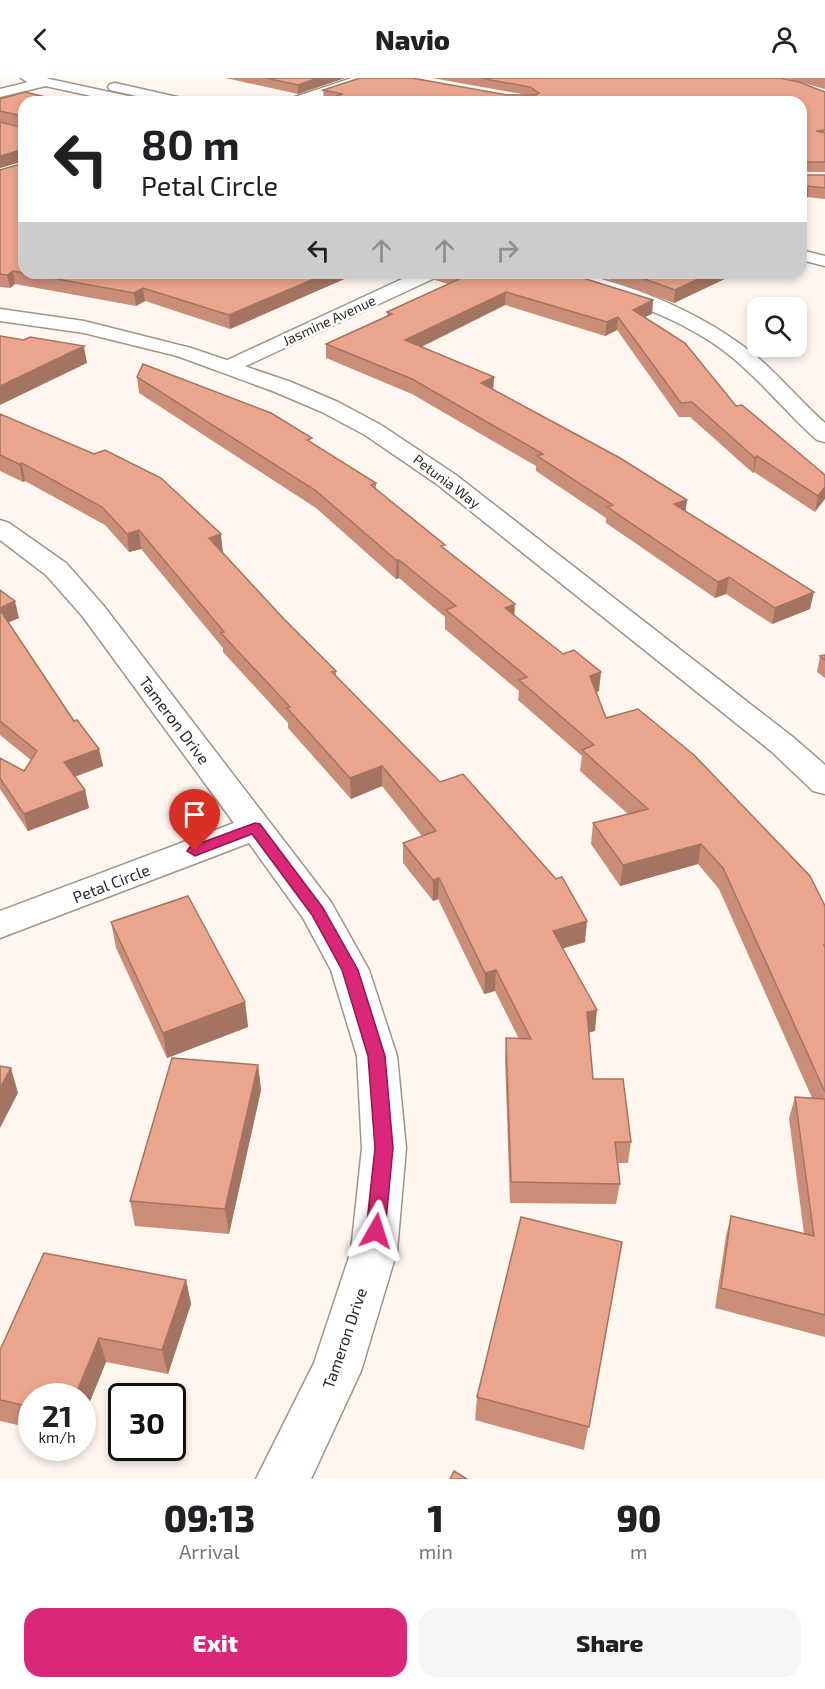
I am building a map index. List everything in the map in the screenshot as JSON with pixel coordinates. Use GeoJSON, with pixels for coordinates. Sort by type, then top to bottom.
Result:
{"type":"FeatureCollection","features":[{"type":"Feature","properties":{"kind":"street"},"geometry":{"type":"LineString","coordinates":[[27,78],[109,96]]}},
{"type":"Feature","properties":{"kind":"street"},"geometry":{"type":"LineString","coordinates":[[75,78],[154,96]]}},
{"type":"Feature","properties":{"kind":"street"},"geometry":{"type":"LineString","coordinates":[[312,96],[365,78]]}},
{"type":"Feature","properties":{"kind":"street"},"geometry":{"type":"LineString","coordinates":[[0,93],[45,82]]}},
{"type":"Feature","properties":{"kind":"street"},"geometry":{"type":"LineString","coordinates":[[807,245],[825,249]]}},
{"type":"Feature","properties":{"kind":"street"},"geometry":{"type":"LineString","coordinates":[[807,256],[825,261]]}},
{"type":"Feature","properties":{"kind":"street","name":"Jasmine Avenue"},"geometry":{"type":"LineString","coordinates":[[228,367],[417,279]]}},
{"type":"Feature","properties":{"kind":"street"},"geometry":{"type":"LineString","coordinates":[[574,279],[624,293],[695,323],[725,342],[750,362],[797,412],[825,435]]}},
{"type":"Feature","properties":{"kind":"street","name":"Petunia Way"},"geometry":{"type":"LineString","coordinates":[[0,315],[84,327],[134,338],[228,367],[330,407],[373,430],[411,454],[783,745],[825,783]]}},
{"type":"Feature","properties":{"kind":"street","name":"Tameron Drive"},"geometry":{"type":"LineString","coordinates":[[4,533],[56,569],[93,611],[318,911],[350,970],[377,1056],[384,1148],[374,1251],[336,1371],[283,1479]]}},
{"type":"Feature","properties":{"kind":"street","name":"Petal Circle"},"geometry":{"type":"LineString","coordinates":[[0,926],[255,828]]}},
{"type":"Feature","properties":{"kind":"building"},"geometry":{"type":"Polygon","coordinates":[[[266,78],[318,78],[298,85],[266,78]]]}},
{"type":"Feature","properties":{"kind":"building"},"geometry":{"type":"Polygon","coordinates":[[[360,78],[412,78],[507,95],[536,95],[539,93],[530,87],[480,78],[780,78],[799,82],[825,92],[825,130],[816,131],[825,133],[825,162],[807,162],[807,96],[336,96],[343,94],[323,90],[360,78]]]}},
{"type":"Feature","properties":{"kind":"building"},"geometry":{"type":"Polygon","coordinates":[[[25,92],[41,96],[18,96],[18,115],[0,111],[0,99],[25,92]]]}},
{"type":"Feature","properties":{"kind":"building"},"geometry":{"type":"Polygon","coordinates":[[[0,122],[18,126],[18,151],[0,156],[0,122]]]}},
{"type":"Feature","properties":{"kind":"building"},"geometry":{"type":"Polygon","coordinates":[[[18,165],[18,272],[13,271],[7,275],[0,274],[0,170],[18,165]]]}},
{"type":"Feature","properties":{"kind":"building"},"geometry":{"type":"Polygon","coordinates":[[[807,175],[825,175],[825,188],[808,186],[807,197],[807,175]]]}},
{"type":"Feature","properties":{"kind":"building"},"geometry":{"type":"Polygon","coordinates":[[[57,279],[314,279],[229,315],[143,288],[134,293],[57,279]]]}},
{"type":"Feature","properties":{"kind":"building"},"geometry":{"type":"Polygon","coordinates":[[[459,279],[586,279],[653,300],[633,310],[685,343],[736,406],[742,405],[825,475],[825,487],[818,496],[757,456],[755,458],[692,402],[681,403],[618,317],[607,322],[506,292],[405,340],[494,377],[481,383],[620,458],[687,500],[674,504],[814,592],[775,608],[729,577],[718,582],[607,507],[613,505],[537,456],[543,454],[412,379],[326,344],[392,314],[387,312],[459,279]]]}},
{"type":"Feature","properties":{"kind":"building"},"geometry":{"type":"Polygon","coordinates":[[[645,279],[698,279],[675,290],[645,279]]]}},
{"type":"Feature","properties":{"kind":"building"},"geometry":{"type":"Polygon","coordinates":[[[0,336],[24,340],[30,337],[84,346],[0,386],[0,336]]]}},
{"type":"Feature","properties":{"kind":"building"},"geometry":{"type":"Polygon","coordinates":[[[143,364],[271,413],[312,438],[307,440],[376,483],[371,485],[445,545],[441,546],[515,604],[505,608],[563,654],[574,650],[601,672],[590,676],[606,718],[638,709],[694,755],[810,876],[825,906],[825,1092],[723,868],[701,844],[623,865],[593,823],[648,809],[582,750],[594,745],[519,680],[527,677],[446,610],[456,606],[399,560],[396,560],[315,490],[137,377],[143,364]]]}},
{"type":"Feature","properties":{"kind":"building"},"geometry":{"type":"Polygon","coordinates":[[[0,414],[94,454],[105,450],[161,478],[221,534],[209,538],[336,671],[332,672],[440,782],[463,774],[556,879],[562,877],[587,921],[553,931],[597,1010],[587,1012],[593,1079],[623,1079],[631,1142],[615,1142],[620,1184],[511,1182],[506,1038],[531,1039],[496,970],[485,973],[439,878],[433,880],[403,843],[436,831],[382,766],[350,778],[287,708],[290,707],[221,633],[224,632],[139,530],[127,534],[102,507],[22,463],[19,464],[0,455],[0,414]]]}},
{"type":"Feature","properties":{"kind":"building"},"geometry":{"type":"Polygon","coordinates":[[[0,590],[15,601],[0,608],[0,590]]]}},
{"type":"Feature","properties":{"kind":"building"},"geometry":{"type":"Polygon","coordinates":[[[0,610],[74,721],[77,720],[99,749],[64,762],[85,790],[24,814],[0,778],[0,758],[24,771],[37,751],[0,721],[0,610]]]}},
{"type":"Feature","properties":{"kind":"building"},"geometry":{"type":"Polygon","coordinates":[[[188,896],[245,1002],[163,1033],[111,922],[188,896]]]}},
{"type":"Feature","properties":{"kind":"building"},"geometry":{"type":"Polygon","coordinates":[[[172,1058],[258,1065],[225,1209],[130,1201],[172,1058]]]}},
{"type":"Feature","properties":{"kind":"building"},"geometry":{"type":"Polygon","coordinates":[[[0,1066],[11,1068],[0,1088],[0,1066]]]}},
{"type":"Feature","properties":{"kind":"building"},"geometry":{"type":"Polygon","coordinates":[[[795,1097],[825,1099],[825,1315],[721,1288],[731,1216],[814,1236],[795,1097]]]}},
{"type":"Feature","properties":{"kind":"building"},"geometry":{"type":"Polygon","coordinates":[[[521,1217],[622,1242],[589,1427],[477,1397],[521,1217]]]}},
{"type":"Feature","properties":{"kind":"building"},"geometry":{"type":"Polygon","coordinates":[[[44,1253],[186,1280],[162,1350],[99,1338],[80,1383],[18,1383],[18,1404],[0,1400],[0,1350],[44,1253]]]}},
{"type":"Feature","properties":{"kind":"building"},"geometry":{"type":"Polygon","coordinates":[[[454,1471],[467,1479],[450,1479],[454,1471]]]}},
{"type":"Feature","properties":{"kind":"route"},"geometry":{"type":"LineString","coordinates":[[195,851],[255,828],[318,911],[350,970],[377,1056],[384,1148],[376,1231]]}}]}
